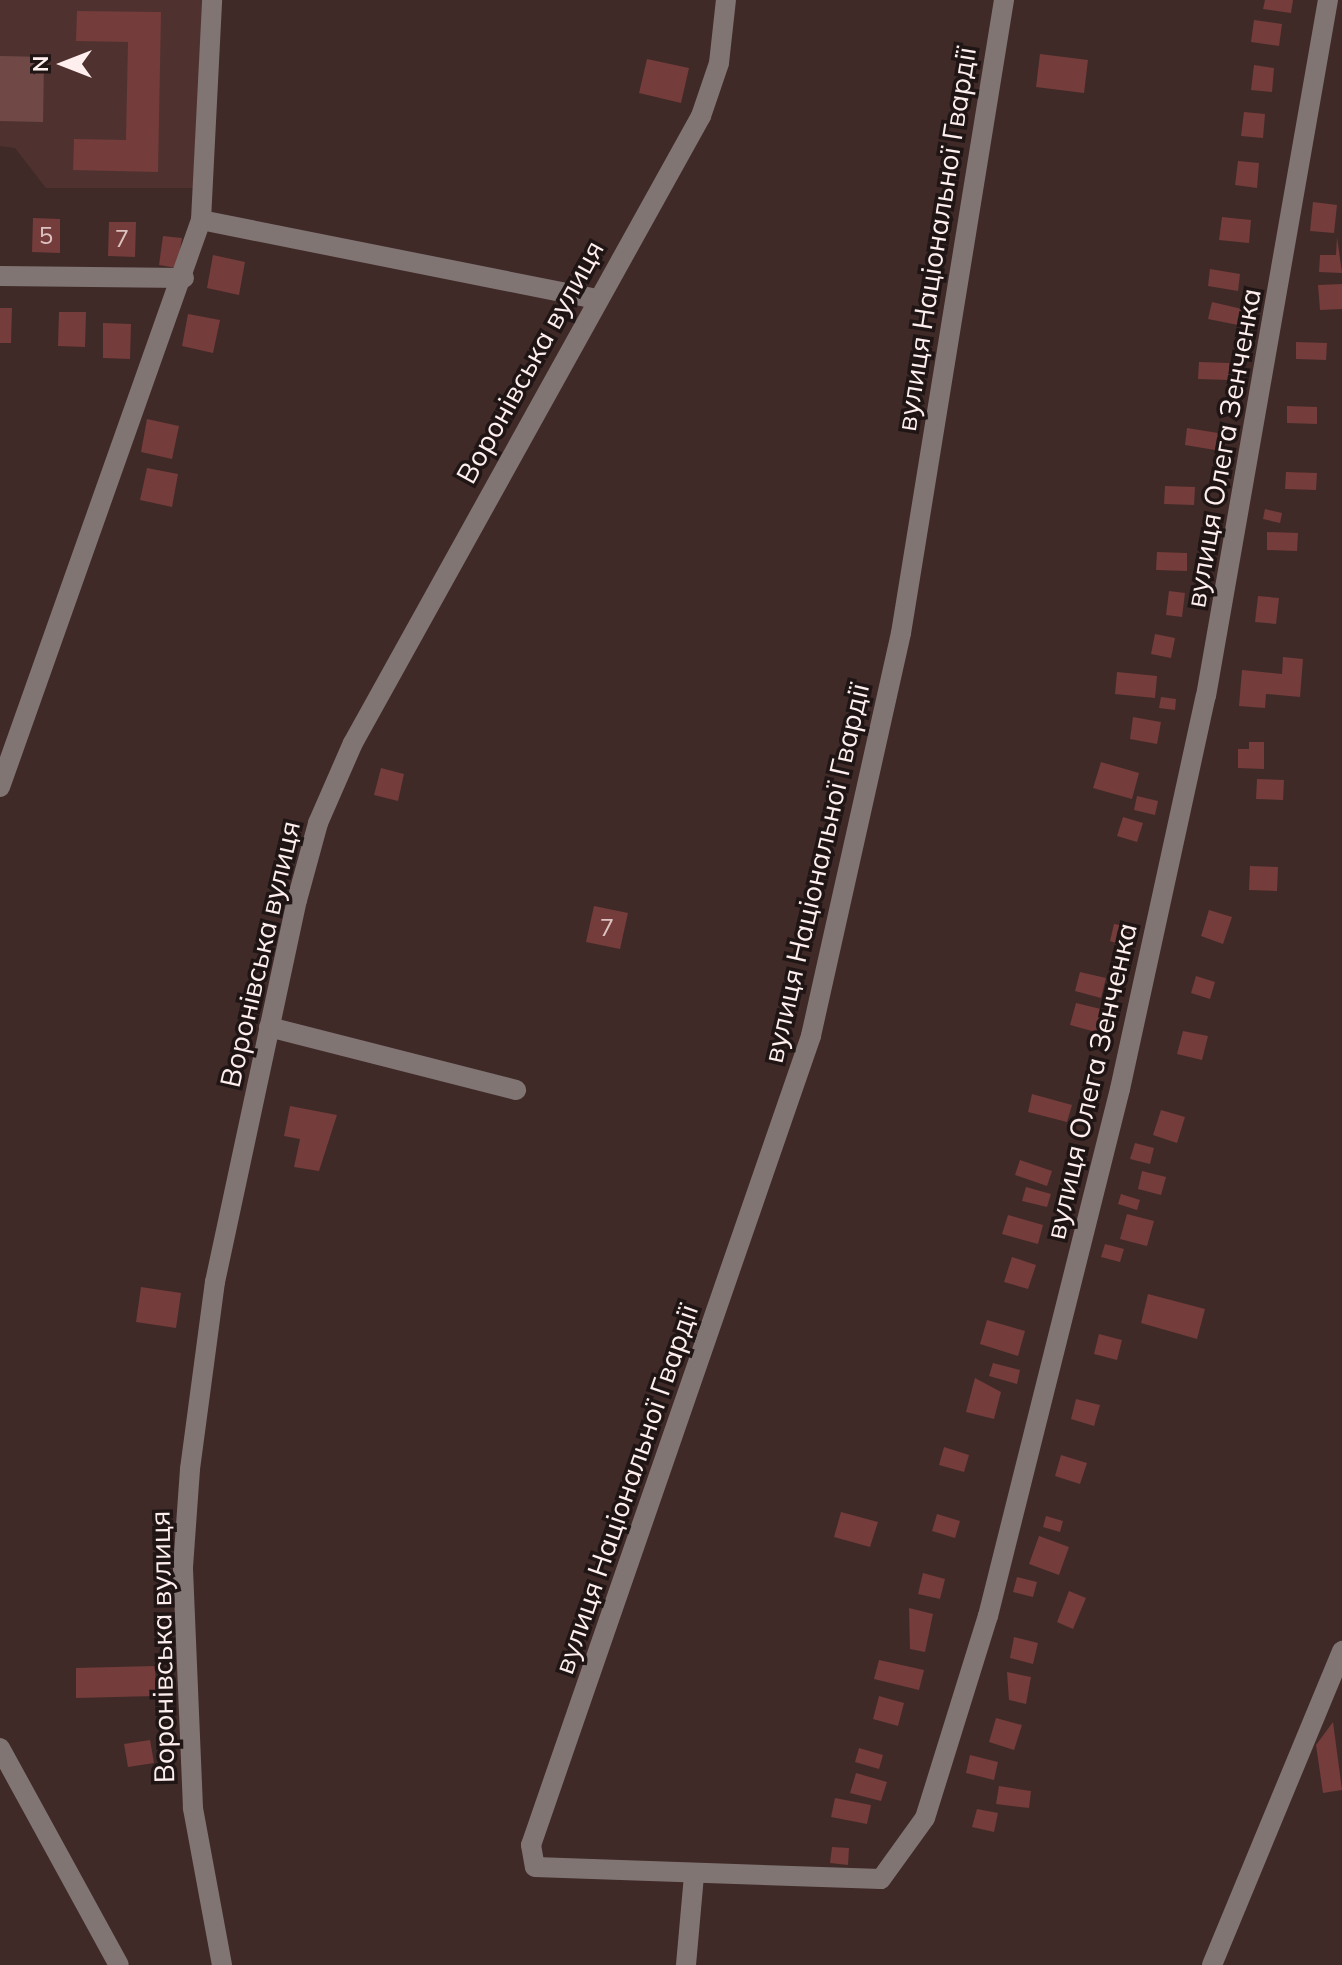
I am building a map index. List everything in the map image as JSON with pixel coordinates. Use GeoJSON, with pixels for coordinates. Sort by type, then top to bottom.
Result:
{"type":"FeatureCollection","features":[{"type":"Feature","properties":{"kind":"street"},"geometry":{"type":"LineString","coordinates":[[0,787],[77,553],[184,278],[201,220],[212,0]]}},
{"type":"Feature","properties":{"kind":"street","name":"Воронівська вулиця"},"geometry":{"type":"LineString","coordinates":[[222,1965],[193,1808],[183,1567],[199,1377],[269,1027],[318,823],[353,743],[701,116],[719,63],[726,0]]}},
{"type":"Feature","properties":{"kind":"street","name":"вулиця Національної Гвардії"},"geometry":{"type":"LineString","coordinates":[[694,1876],[535,1867],[531,1845],[811,1036],[901,633],[1004,0]]}},
{"type":"Feature","properties":{"kind":"street","name":"вулиця Олега Зенченка"},"geometry":{"type":"LineString","coordinates":[[694,1876],[881,1879],[925,1818],[988,1616],[1124,1073],[1206,696],[1328,0]]}},
{"type":"Feature","properties":{"kind":"street"},"geometry":{"type":"LineString","coordinates":[[201,220],[597,299]]}},
{"type":"Feature","properties":{"kind":"street"},"geometry":{"type":"LineString","coordinates":[[0,276],[184,278]]}},
{"type":"Feature","properties":{"kind":"street"},"geometry":{"type":"LineString","coordinates":[[269,1027],[516,1090]]}},
{"type":"Feature","properties":{"kind":"street"},"geometry":{"type":"LineString","coordinates":[[1212,1965],[1333,1702],[1342,1651]]}},
{"type":"Feature","properties":{"kind":"street"},"geometry":{"type":"LineString","coordinates":[[0,1748],[119,1965]]}},
{"type":"Feature","properties":{"kind":"street"},"geometry":{"type":"LineString","coordinates":[[686,1965],[694,1876]]}},
{"type":"Feature","properties":{"kind":"shaded area"},"geometry":{"type":"Polygon","coordinates":[[[0,0],[203,0],[193,188],[46,188],[15,148],[0,146],[0,0]]]}},
{"type":"Feature","properties":{"kind":"shaded area"},"geometry":{"type":"Polygon","coordinates":[[[0,56],[44,57],[43,122],[0,121],[0,56]]]}},
{"type":"Feature","properties":{"kind":"building"},"geometry":{"type":"Polygon","coordinates":[[[1265,0],[1293,0],[1291,13],[1263,9],[1265,0]]]}},
{"type":"Feature","properties":{"kind":"building"},"geometry":{"type":"Polygon","coordinates":[[[77,11],[161,12],[158,172],[73,170],[74,139],[126,140],[128,42],[76,41],[77,11]]]}},
{"type":"Feature","properties":{"kind":"building"},"geometry":{"type":"Polygon","coordinates":[[[1254,20],[1282,24],[1279,46],[1251,42],[1254,20]]]}},
{"type":"Feature","properties":{"kind":"building"},"geometry":{"type":"Polygon","coordinates":[[[1040,54],[1088,60],[1084,93],[1036,87],[1040,54]]]}},
{"type":"Feature","properties":{"kind":"building"},"geometry":{"type":"Polygon","coordinates":[[[647,59],[689,68],[681,103],[639,93],[647,59]]]}},
{"type":"Feature","properties":{"kind":"building"},"geometry":{"type":"Polygon","coordinates":[[[1254,65],[1274,68],[1272,92],[1251,90],[1254,65]]]}},
{"type":"Feature","properties":{"kind":"building"},"geometry":{"type":"Polygon","coordinates":[[[1244,112],[1265,114],[1263,138],[1241,136],[1244,112]]]}},
{"type":"Feature","properties":{"kind":"building"},"geometry":{"type":"Polygon","coordinates":[[[1238,161],[1259,163],[1257,188],[1235,185],[1238,161]]]}},
{"type":"Feature","properties":{"kind":"building"},"geometry":{"type":"Polygon","coordinates":[[[1313,202],[1337,205],[1334,233],[1310,231],[1313,202]]]}},
{"type":"Feature","properties":{"kind":"building"},"geometry":{"type":"Polygon","coordinates":[[[1222,217],[1251,220],[1249,243],[1219,240],[1222,217]]]}},
{"type":"Feature","properties":{"kind":"building"},"geometry":{"type":"Polygon","coordinates":[[[33,218],[60,219],[60,253],[32,252],[33,218]]]}},
{"type":"Feature","properties":{"kind":"building"},"geometry":{"type":"Polygon","coordinates":[[[109,222],[136,222],[135,257],[108,256],[109,222]]]}},
{"type":"Feature","properties":{"kind":"building"},"geometry":{"type":"Polygon","coordinates":[[[163,236],[182,238],[177,268],[159,265],[163,236]]]}},
{"type":"Feature","properties":{"kind":"building"},"geometry":{"type":"Polygon","coordinates":[[[1337,237],[1342,273],[1319,272],[1320,255],[1336,255],[1337,237]]]}},
{"type":"Feature","properties":{"kind":"building"},"geometry":{"type":"Polygon","coordinates":[[[213,255],[245,262],[239,295],[207,288],[213,255]]]}},
{"type":"Feature","properties":{"kind":"building"},"geometry":{"type":"Polygon","coordinates":[[[1210,269],[1240,274],[1238,291],[1208,286],[1210,269]]]}},
{"type":"Feature","properties":{"kind":"building"},"geometry":{"type":"Polygon","coordinates":[[[1342,284],[1342,309],[1320,310],[1318,285],[1342,284]]]}},
{"type":"Feature","properties":{"kind":"building"},"geometry":{"type":"Polygon","coordinates":[[[1212,302],[1242,309],[1238,325],[1208,319],[1212,302]]]}},
{"type":"Feature","properties":{"kind":"building"},"geometry":{"type":"Polygon","coordinates":[[[0,308],[12,308],[11,343],[0,343],[0,308]]]}},
{"type":"Feature","properties":{"kind":"building"},"geometry":{"type":"Polygon","coordinates":[[[59,312],[86,312],[85,347],[58,346],[59,312]]]}},
{"type":"Feature","properties":{"kind":"building"},"geometry":{"type":"Polygon","coordinates":[[[188,314],[220,320],[213,353],[182,346],[188,314]]]}},
{"type":"Feature","properties":{"kind":"building"},"geometry":{"type":"Polygon","coordinates":[[[103,323],[131,324],[130,359],[103,358],[103,323]]]}},
{"type":"Feature","properties":{"kind":"building"},"geometry":{"type":"Polygon","coordinates":[[[1296,342],[1327,343],[1326,360],[1296,359],[1296,342]]]}},
{"type":"Feature","properties":{"kind":"building"},"geometry":{"type":"Polygon","coordinates":[[[1199,362],[1229,363],[1229,380],[1198,379],[1199,362]]]}},
{"type":"Feature","properties":{"kind":"building"},"geometry":{"type":"Polygon","coordinates":[[[1287,406],[1317,407],[1317,424],[1287,423],[1287,406]]]}},
{"type":"Feature","properties":{"kind":"building"},"geometry":{"type":"Polygon","coordinates":[[[147,419],[179,426],[172,459],[141,452],[147,419]]]}},
{"type":"Feature","properties":{"kind":"building"},"geometry":{"type":"Polygon","coordinates":[[[1187,428],[1218,433],[1215,450],[1185,445],[1187,428]]]}},
{"type":"Feature","properties":{"kind":"building"},"geometry":{"type":"Polygon","coordinates":[[[147,468],[178,474],[172,507],[140,500],[147,468]]]}},
{"type":"Feature","properties":{"kind":"building"},"geometry":{"type":"Polygon","coordinates":[[[1286,472],[1317,473],[1316,490],[1285,489],[1286,472]]]}},
{"type":"Feature","properties":{"kind":"building"},"geometry":{"type":"Polygon","coordinates":[[[1165,486],[1195,487],[1194,505],[1164,504],[1165,486]]]}},
{"type":"Feature","properties":{"kind":"building"},"geometry":{"type":"Polygon","coordinates":[[[1265,509],[1282,513],[1280,523],[1263,519],[1265,509]]]}},
{"type":"Feature","properties":{"kind":"building"},"geometry":{"type":"Polygon","coordinates":[[[1267,532],[1298,533],[1297,551],[1267,550],[1267,532]]]}},
{"type":"Feature","properties":{"kind":"building"},"geometry":{"type":"Polygon","coordinates":[[[1157,552],[1187,553],[1187,571],[1156,570],[1157,552]]]}},
{"type":"Feature","properties":{"kind":"building"},"geometry":{"type":"Polygon","coordinates":[[[1169,591],[1185,593],[1182,617],[1166,615],[1169,591]]]}},
{"type":"Feature","properties":{"kind":"building"},"geometry":{"type":"Polygon","coordinates":[[[1258,596],[1279,598],[1276,624],[1255,622],[1258,596]]]}},
{"type":"Feature","properties":{"kind":"building"},"geometry":{"type":"Polygon","coordinates":[[[1155,634],[1175,638],[1171,658],[1151,654],[1155,634]]]}},
{"type":"Feature","properties":{"kind":"building"},"geometry":{"type":"Polygon","coordinates":[[[1283,657],[1303,659],[1300,697],[1266,694],[1265,708],[1239,706],[1242,670],[1282,674],[1283,657]]]}},
{"type":"Feature","properties":{"kind":"building"},"geometry":{"type":"Polygon","coordinates":[[[1117,672],[1157,676],[1155,698],[1115,694],[1117,672]]]}},
{"type":"Feature","properties":{"kind":"building"},"geometry":{"type":"Polygon","coordinates":[[[1161,697],[1176,699],[1175,710],[1159,708],[1161,697]]]}},
{"type":"Feature","properties":{"kind":"building"},"geometry":{"type":"Polygon","coordinates":[[[1133,717],[1161,722],[1157,744],[1130,739],[1133,717]]]}},
{"type":"Feature","properties":{"kind":"building"},"geometry":{"type":"Polygon","coordinates":[[[1249,742],[1264,742],[1264,769],[1238,768],[1238,749],[1249,749],[1249,742]]]}},
{"type":"Feature","properties":{"kind":"building"},"geometry":{"type":"Polygon","coordinates":[[[1101,762],[1139,773],[1132,799],[1093,788],[1101,762]]]}},
{"type":"Feature","properties":{"kind":"building"},"geometry":{"type":"Polygon","coordinates":[[[381,768],[404,774],[398,801],[374,795],[381,768]]]}},
{"type":"Feature","properties":{"kind":"building"},"geometry":{"type":"Polygon","coordinates":[[[1257,779],[1284,780],[1283,800],[1256,799],[1257,779]]]}},
{"type":"Feature","properties":{"kind":"building"},"geometry":{"type":"Polygon","coordinates":[[[1137,796],[1158,801],[1155,815],[1134,810],[1137,796]]]}},
{"type":"Feature","properties":{"kind":"building"},"geometry":{"type":"Polygon","coordinates":[[[1123,817],[1143,823],[1137,842],[1117,836],[1123,817]]]}},
{"type":"Feature","properties":{"kind":"building"},"geometry":{"type":"Polygon","coordinates":[[[1250,866],[1278,867],[1277,891],[1249,890],[1250,866]]]}},
{"type":"Feature","properties":{"kind":"building"},"geometry":{"type":"Polygon","coordinates":[[[594,906],[628,913],[620,949],[586,942],[594,906]]]}},
{"type":"Feature","properties":{"kind":"building"},"geometry":{"type":"Polygon","coordinates":[[[1209,910],[1232,917],[1223,944],[1201,936],[1209,910]]]}},
{"type":"Feature","properties":{"kind":"building"},"geometry":{"type":"Polygon","coordinates":[[[1114,924],[1131,927],[1127,947],[1110,941],[1114,924]]]}},
{"type":"Feature","properties":{"kind":"building"},"geometry":{"type":"Polygon","coordinates":[[[1080,972],[1106,978],[1101,998],[1075,991],[1080,972]]]}},
{"type":"Feature","properties":{"kind":"building"},"geometry":{"type":"Polygon","coordinates":[[[1196,976],[1215,982],[1210,999],[1191,993],[1196,976]]]}},
{"type":"Feature","properties":{"kind":"building"},"geometry":{"type":"Polygon","coordinates":[[[1076,1003],[1109,1011],[1103,1034],[1070,1025],[1076,1003]]]}},
{"type":"Feature","properties":{"kind":"building"},"geometry":{"type":"Polygon","coordinates":[[[1183,1031],[1208,1036],[1202,1060],[1177,1054],[1183,1031]]]}},
{"type":"Feature","properties":{"kind":"building"},"geometry":{"type":"Polygon","coordinates":[[[1032,1094],[1072,1105],[1067,1122],[1028,1112],[1032,1094]]]}},
{"type":"Feature","properties":{"kind":"building"},"geometry":{"type":"Polygon","coordinates":[[[290,1106],[337,1115],[319,1171],[294,1167],[300,1139],[284,1136],[290,1106]]]}},
{"type":"Feature","properties":{"kind":"building"},"geometry":{"type":"Polygon","coordinates":[[[1161,1110],[1185,1117],[1177,1143],[1153,1135],[1161,1110]]]}},
{"type":"Feature","properties":{"kind":"building"},"geometry":{"type":"Polygon","coordinates":[[[1135,1143],[1154,1148],[1150,1164],[1130,1159],[1135,1143]]]}},
{"type":"Feature","properties":{"kind":"building"},"geometry":{"type":"Polygon","coordinates":[[[1020,1160],[1052,1171],[1047,1186],[1015,1175],[1020,1160]]]}},
{"type":"Feature","properties":{"kind":"building"},"geometry":{"type":"Polygon","coordinates":[[[1142,1171],[1166,1177],[1161,1195],[1138,1189],[1142,1171]]]}},
{"type":"Feature","properties":{"kind":"building"},"geometry":{"type":"Polygon","coordinates":[[[1026,1187],[1051,1194],[1047,1207],[1022,1201],[1026,1187]]]}},
{"type":"Feature","properties":{"kind":"building"},"geometry":{"type":"Polygon","coordinates":[[[1121,1194],[1140,1200],[1137,1210],[1118,1204],[1121,1194]]]}},
{"type":"Feature","properties":{"kind":"building"},"geometry":{"type":"Polygon","coordinates":[[[1127,1214],[1154,1221],[1147,1246],[1120,1239],[1127,1214]]]}},
{"type":"Feature","properties":{"kind":"building"},"geometry":{"type":"Polygon","coordinates":[[[1008,1215],[1043,1225],[1038,1244],[1002,1234],[1008,1215]]]}},
{"type":"Feature","properties":{"kind":"building"},"geometry":{"type":"Polygon","coordinates":[[[1105,1244],[1124,1249],[1120,1262],[1101,1257],[1105,1244]]]}},
{"type":"Feature","properties":{"kind":"building"},"geometry":{"type":"Polygon","coordinates":[[[1012,1257],[1036,1265],[1028,1289],[1004,1282],[1012,1257]]]}},
{"type":"Feature","properties":{"kind":"building"},"geometry":{"type":"Polygon","coordinates":[[[141,1287],[181,1293],[176,1328],[136,1322],[141,1287]]]}},
{"type":"Feature","properties":{"kind":"building"},"geometry":{"type":"Polygon","coordinates":[[[1148,1294],[1205,1309],[1197,1339],[1141,1323],[1148,1294]]]}},
{"type":"Feature","properties":{"kind":"building"},"geometry":{"type":"Polygon","coordinates":[[[987,1320],[1025,1331],[1018,1356],[980,1344],[987,1320]]]}},
{"type":"Feature","properties":{"kind":"building"},"geometry":{"type":"Polygon","coordinates":[[[1099,1334],[1122,1340],[1117,1360],[1094,1354],[1099,1334]]]}},
{"type":"Feature","properties":{"kind":"building"},"geometry":{"type":"Polygon","coordinates":[[[993,1363],[1020,1370],[1017,1384],[989,1376],[993,1363]]]}},
{"type":"Feature","properties":{"kind":"building"},"geometry":{"type":"Polygon","coordinates":[[[975,1378],[1001,1392],[994,1419],[966,1412],[975,1378]]]}},
{"type":"Feature","properties":{"kind":"building"},"geometry":{"type":"Polygon","coordinates":[[[1076,1399],[1100,1405],[1094,1426],[1071,1419],[1076,1399]]]}},
{"type":"Feature","properties":{"kind":"building"},"geometry":{"type":"Polygon","coordinates":[[[944,1447],[969,1455],[964,1472],[939,1465],[944,1447]]]}},
{"type":"Feature","properties":{"kind":"building"},"geometry":{"type":"Polygon","coordinates":[[[1061,1455],[1087,1463],[1080,1484],[1055,1476],[1061,1455]]]}},
{"type":"Feature","properties":{"kind":"building"},"geometry":{"type":"Polygon","coordinates":[[[841,1512],[878,1522],[870,1547],[834,1537],[841,1512]]]}},
{"type":"Feature","properties":{"kind":"building"},"geometry":{"type":"Polygon","coordinates":[[[937,1514],[960,1521],[955,1538],[932,1531],[937,1514]]]}},
{"type":"Feature","properties":{"kind":"building"},"geometry":{"type":"Polygon","coordinates":[[[1046,1516],[1063,1521],[1060,1532],[1043,1527],[1046,1516]]]}},
{"type":"Feature","properties":{"kind":"building"},"geometry":{"type":"Polygon","coordinates":[[[1039,1536],[1069,1547],[1059,1575],[1029,1564],[1039,1536]]]}},
{"type":"Feature","properties":{"kind":"building"},"geometry":{"type":"Polygon","coordinates":[[[923,1573],[945,1579],[940,1599],[918,1594],[923,1573]]]}},
{"type":"Feature","properties":{"kind":"building"},"geometry":{"type":"Polygon","coordinates":[[[1017,1577],[1037,1582],[1033,1597],[1013,1592],[1017,1577]]]}},
{"type":"Feature","properties":{"kind":"building"},"geometry":{"type":"Polygon","coordinates":[[[1069,1591],[1086,1598],[1073,1629],[1057,1622],[1069,1591]]]}},
{"type":"Feature","properties":{"kind":"building"},"geometry":{"type":"Polygon","coordinates":[[[909,1608],[933,1614],[925,1652],[910,1649],[909,1608]]]}},
{"type":"Feature","properties":{"kind":"building"},"geometry":{"type":"Polygon","coordinates":[[[1014,1637],[1038,1643],[1033,1664],[1010,1658],[1014,1637]]]}},
{"type":"Feature","properties":{"kind":"building"},"geometry":{"type":"Polygon","coordinates":[[[879,1660],[924,1670],[919,1690],[874,1679],[879,1660]]]}},
{"type":"Feature","properties":{"kind":"building"},"geometry":{"type":"Polygon","coordinates":[[[155,1666],[156,1696],[76,1698],[76,1668],[155,1666]]]}},
{"type":"Feature","properties":{"kind":"building"},"geometry":{"type":"Polygon","coordinates":[[[1007,1672],[1031,1677],[1026,1704],[1009,1700],[1007,1672]]]}},
{"type":"Feature","properties":{"kind":"building"},"geometry":{"type":"Polygon","coordinates":[[[879,1696],[904,1703],[898,1726],[873,1719],[879,1696]]]}},
{"type":"Feature","properties":{"kind":"building"},"geometry":{"type":"Polygon","coordinates":[[[996,1718],[1022,1725],[1014,1750],[989,1742],[996,1718]]]}},
{"type":"Feature","properties":{"kind":"building"},"geometry":{"type":"Polygon","coordinates":[[[1333,1722],[1342,1790],[1323,1793],[1316,1745],[1333,1722]]]}},
{"type":"Feature","properties":{"kind":"building"},"geometry":{"type":"Polygon","coordinates":[[[150,1740],[154,1763],[128,1767],[124,1744],[150,1740]]]}},
{"type":"Feature","properties":{"kind":"building"},"geometry":{"type":"Polygon","coordinates":[[[859,1748],[883,1755],[879,1769],[855,1762],[859,1748]]]}},
{"type":"Feature","properties":{"kind":"building"},"geometry":{"type":"Polygon","coordinates":[[[970,1755],[998,1762],[994,1780],[966,1773],[970,1755]]]}},
{"type":"Feature","properties":{"kind":"building"},"geometry":{"type":"Polygon","coordinates":[[[856,1773],[887,1782],[881,1801],[850,1793],[856,1773]]]}},
{"type":"Feature","properties":{"kind":"building"},"geometry":{"type":"Polygon","coordinates":[[[999,1786],[1031,1791],[1029,1808],[996,1804],[999,1786]]]}},
{"type":"Feature","properties":{"kind":"building"},"geometry":{"type":"Polygon","coordinates":[[[835,1798],[871,1805],[867,1824],[831,1817],[835,1798]]]}},
{"type":"Feature","properties":{"kind":"building"},"geometry":{"type":"Polygon","coordinates":[[[977,1809],[998,1813],[994,1832],[972,1827],[977,1809]]]}},
{"type":"Feature","properties":{"kind":"building"},"geometry":{"type":"Polygon","coordinates":[[[832,1847],[849,1848],[848,1865],[830,1863],[832,1847]]]}}]}
